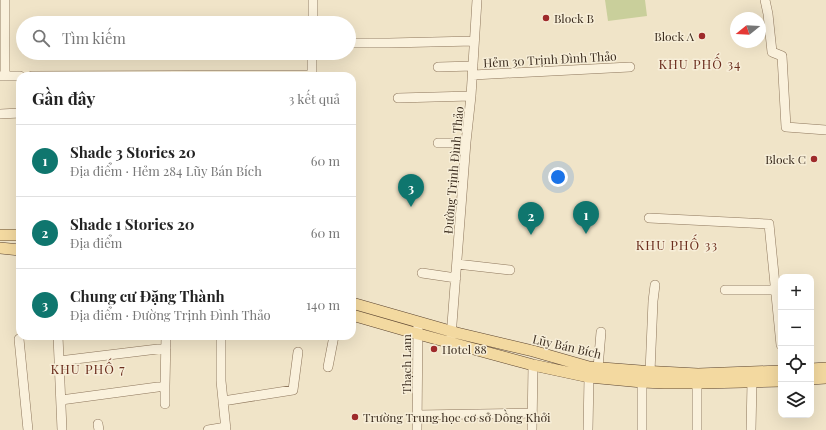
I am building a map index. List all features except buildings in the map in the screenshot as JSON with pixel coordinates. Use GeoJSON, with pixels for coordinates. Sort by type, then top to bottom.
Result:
{"type":"FeatureCollection","features":[{"type":"Feature","properties":{"kind":"main road"},"geometry":{"type":"LineString","coordinates":[[0,235],[16,235]]}},
{"type":"Feature","properties":{"kind":"main road"},"geometry":{"type":"LineString","coordinates":[[0,248],[16,250]]}},
{"type":"Feature","properties":{"kind":"main road","name":"Lũy Bán Bích"},"geometry":{"type":"LineString","coordinates":[[356,303],[418,322],[451,337],[533,365],[589,377],[642,382],[778,371]]}},
{"type":"Feature","properties":{"kind":"main road","name":"Lũy Bán Bích"},"geometry":{"type":"LineString","coordinates":[[356,316],[418,334],[451,337],[533,351],[589,367],[698,378],[752,382],[778,381]]}},
{"type":"Feature","properties":{"kind":"main road"},"geometry":{"type":"LineString","coordinates":[[814,369],[826,368]]}},
{"type":"Feature","properties":{"kind":"main road"},"geometry":{"type":"LineString","coordinates":[[814,379],[826,378]]}},
{"type":"Feature","properties":{"kind":"street"},"geometry":{"type":"LineString","coordinates":[[5,0],[3,76],[16,76]]}},
{"type":"Feature","properties":{"kind":"street"},"geometry":{"type":"LineString","coordinates":[[313,16],[314,0]]}},
{"type":"Feature","properties":{"kind":"street","name":"Đường Trịnh Đình Thảo"},"geometry":{"type":"LineString","coordinates":[[451,337],[471,96],[477,0]]}},
{"type":"Feature","properties":{"kind":"street"},"geometry":{"type":"LineString","coordinates":[[765,0],[772,52],[782,56],[786,127],[826,130]]}},
{"type":"Feature","properties":{"kind":"street"},"geometry":{"type":"LineString","coordinates":[[356,42],[474,41]]}},
{"type":"Feature","properties":{"kind":"street"},"geometry":{"type":"LineString","coordinates":[[312,60],[312,72]]}},
{"type":"Feature","properties":{"kind":"street","name":"Hẻm 30 Trịnh Đình Thảo"},"geometry":{"type":"LineString","coordinates":[[438,67],[473,70],[630,67]]}},
{"type":"Feature","properties":{"kind":"street"},"geometry":{"type":"LineString","coordinates":[[398,98],[471,96]]}},
{"type":"Feature","properties":{"kind":"street"},"geometry":{"type":"LineString","coordinates":[[0,114],[16,113]]}},
{"type":"Feature","properties":{"kind":"street"},"geometry":{"type":"LineString","coordinates":[[438,143],[466,143]]}},
{"type":"Feature","properties":{"kind":"street"},"geometry":{"type":"LineString","coordinates":[[649,218],[769,224],[778,312]]}},
{"type":"Feature","properties":{"kind":"street"},"geometry":{"type":"LineString","coordinates":[[457,264],[510,270]]}},
{"type":"Feature","properties":{"kind":"street"},"geometry":{"type":"LineString","coordinates":[[422,273],[456,278]]}},
{"type":"Feature","properties":{"kind":"street"},"geometry":{"type":"LineString","coordinates":[[650,372],[654,285]]}},
{"type":"Feature","properties":{"kind":"street"},"geometry":{"type":"LineString","coordinates":[[725,290],[776,290]]}},
{"type":"Feature","properties":{"kind":"street","name":"Thạch Lam"},"geometry":{"type":"LineString","coordinates":[[417,430],[418,322]]}},
{"type":"Feature","properties":{"kind":"street"},"geometry":{"type":"LineString","coordinates":[[598,368],[601,332]]}},
{"type":"Feature","properties":{"kind":"street"},"geometry":{"type":"LineString","coordinates":[[19,340],[28,430]]}},
{"type":"Feature","properties":{"kind":"street"},"geometry":{"type":"LineString","coordinates":[[58,340],[62,430]]}},
{"type":"Feature","properties":{"kind":"street"},"geometry":{"type":"LineString","coordinates":[[165,404],[166,340]]}},
{"type":"Feature","properties":{"kind":"street"},"geometry":{"type":"LineString","coordinates":[[208,430],[226,428],[221,381],[221,340]]}},
{"type":"Feature","properties":{"kind":"street"},"geometry":{"type":"LineString","coordinates":[[328,367],[333,340]]}},
{"type":"Feature","properties":{"kind":"street"},"geometry":{"type":"LineString","coordinates":[[59,361],[166,348]]}},
{"type":"Feature","properties":{"kind":"street"},"geometry":{"type":"LineString","coordinates":[[223,401],[292,391],[294,389],[298,352]]}},
{"type":"Feature","properties":{"kind":"street"},"geometry":{"type":"LineString","coordinates":[[532,430],[533,365]]}},
{"type":"Feature","properties":{"kind":"street"},"geometry":{"type":"LineString","coordinates":[[588,430],[589,377]]}},
{"type":"Feature","properties":{"kind":"street"},"geometry":{"type":"LineString","coordinates":[[697,430],[698,378]]}},
{"type":"Feature","properties":{"kind":"street"},"geometry":{"type":"LineString","coordinates":[[642,382],[642,430]]}},
{"type":"Feature","properties":{"kind":"street"},"geometry":{"type":"LineString","coordinates":[[751,430],[752,382]]}},
{"type":"Feature","properties":{"kind":"street"},"geometry":{"type":"LineString","coordinates":[[61,400],[165,386]]}},
{"type":"Feature","properties":{"kind":"street"},"geometry":{"type":"LineString","coordinates":[[418,414],[532,413]]}},
{"type":"Feature","properties":{"kind":"green space"},"geometry":{"type":"Polygon","coordinates":[[[605,0],[645,0],[647,16],[608,21],[605,0]]]}},
{"type":"Feature","properties":{"kind":"place","name":"Block B"},"geometry":{"type":"Point","coordinates":[546,18]}},
{"type":"Feature","properties":{"kind":"place","name":"Block A"},"geometry":{"type":"Point","coordinates":[702,36]}},
{"type":"Feature","properties":{"kind":"place","name":"Block C"},"geometry":{"type":"Point","coordinates":[814,159]}},
{"type":"Feature","properties":{"kind":"place","name":"Chung cư Đặng Thành"},"geometry":{"type":"Point","coordinates":[411,207]}},
{"type":"Feature","properties":{"kind":"place","name":"Shade 3 Stories 20"},"geometry":{"type":"Point","coordinates":[586,234]}},
{"type":"Feature","properties":{"kind":"place","name":"Shade 1 Stories 20"},"geometry":{"type":"Point","coordinates":[531,235]}},
{"type":"Feature","properties":{"kind":"place","name":"Hotel 88"},"geometry":{"type":"Point","coordinates":[434,349]}},
{"type":"Feature","properties":{"kind":"place","name":"Trường Trung học cơ sở Đồng Khởi"},"geometry":{"type":"Point","coordinates":[355,417]}},
{"type":"Feature","properties":{"kind":"district","name":"KHU PHỐ 34"},"geometry":{"type":"Point","coordinates":[700,63]}},
{"type":"Feature","properties":{"kind":"district","name":"KHU PHỐ 33"},"geometry":{"type":"Point","coordinates":[677,244]}},
{"type":"Feature","properties":{"kind":"district","name":"KHU PHỐ 7"},"geometry":{"type":"Point","coordinates":[88,368]}}]}
